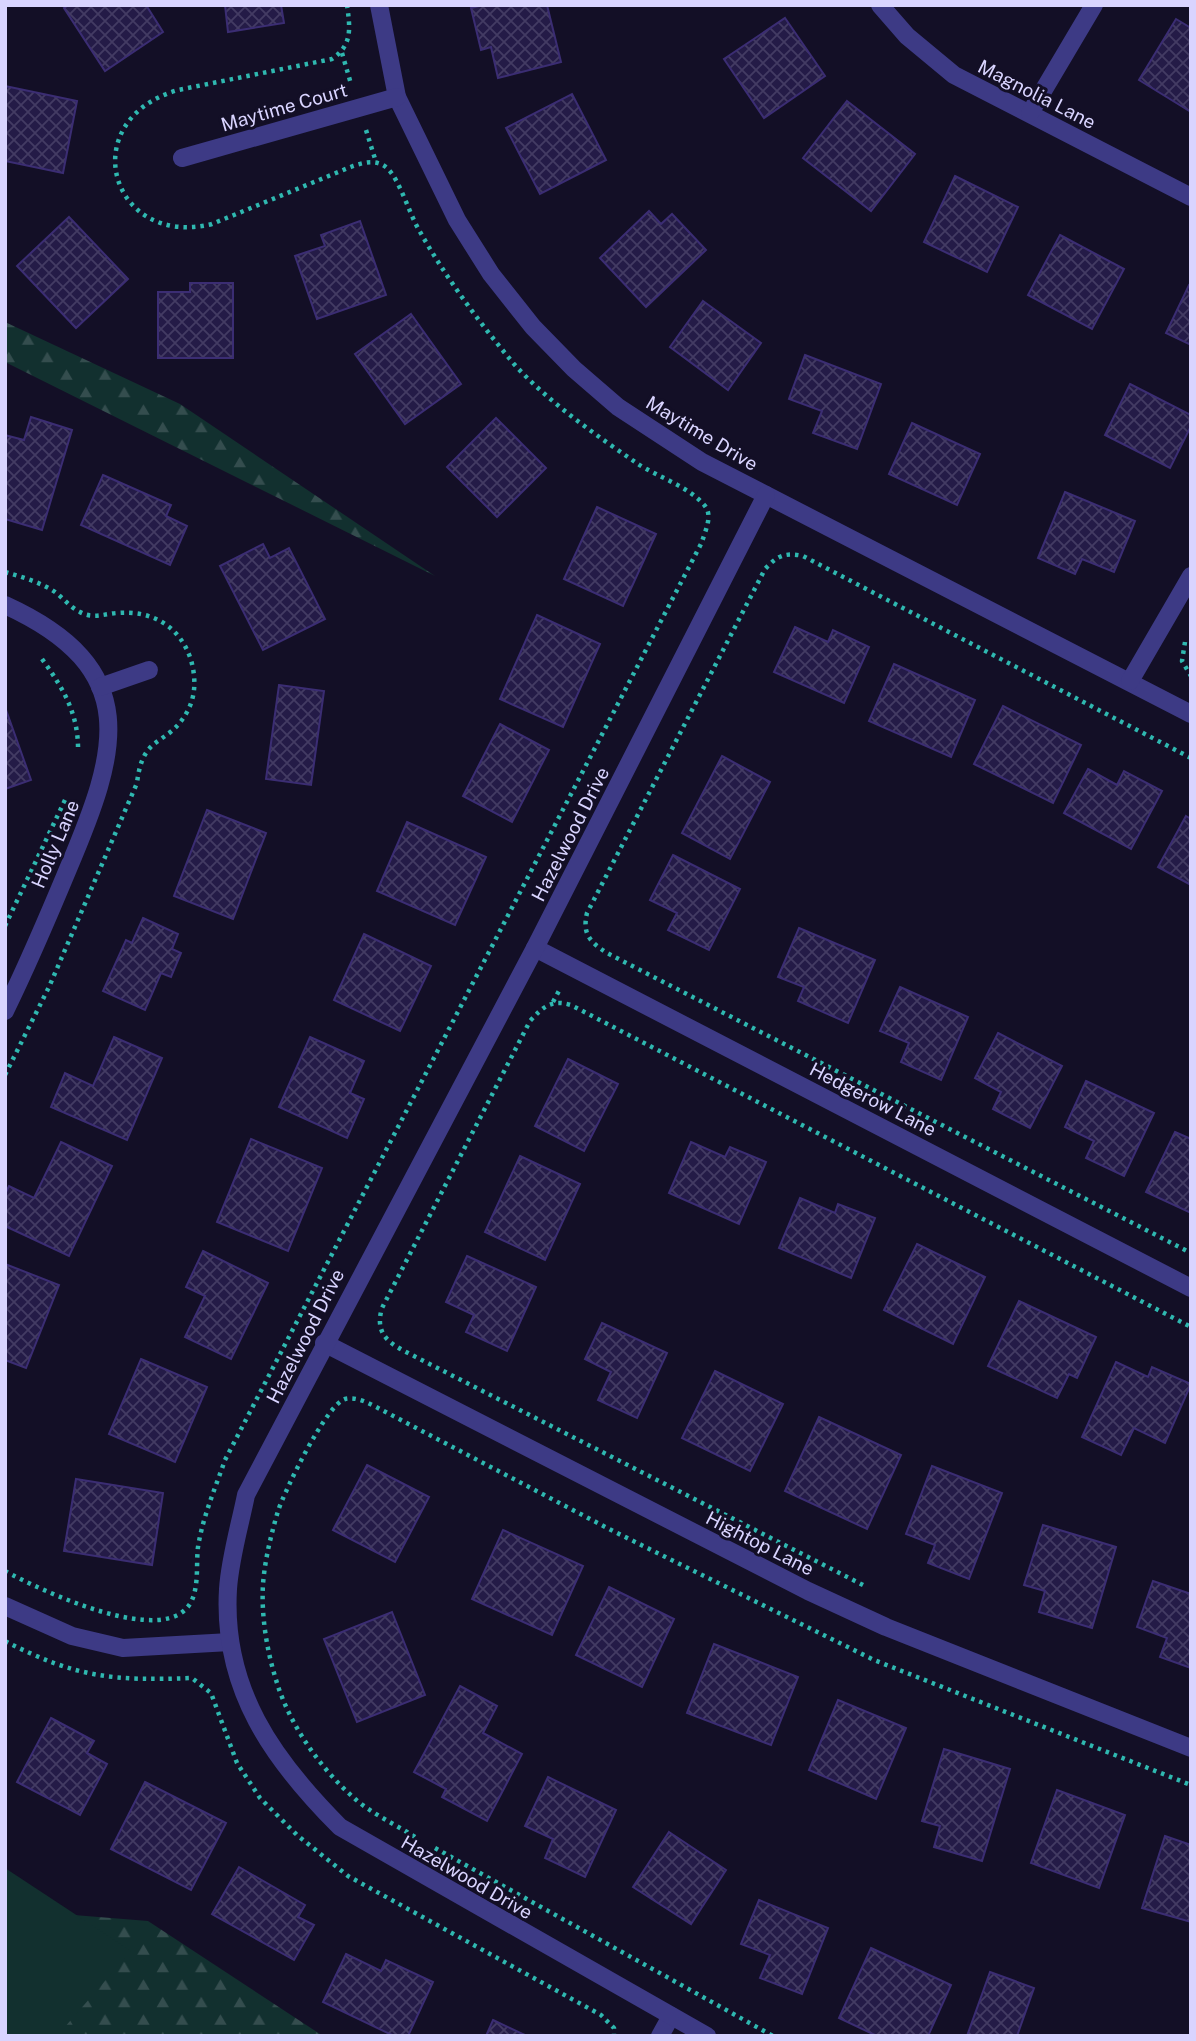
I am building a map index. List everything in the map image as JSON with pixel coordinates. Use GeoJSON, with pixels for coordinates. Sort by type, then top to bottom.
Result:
{"type":"FeatureCollection","features":[{"type":"Feature","properties":{"kind":"street","name":"Maytime Drive"},"geometry":{"type":"LineString","coordinates":[[379,5],[397,97],[457,220],[491,274],[533,327],[573,369],[618,407],[702,462],[1191,714]]}},
{"type":"Feature","properties":{"kind":"street","name":"Magnolia Lane"},"geometry":{"type":"LineString","coordinates":[[880,5],[907,37],[954,75],[1191,197]]}},
{"type":"Feature","properties":{"kind":"street"},"geometry":{"type":"LineString","coordinates":[[1030,113],[1094,5]]}},
{"type":"Feature","properties":{"kind":"street","name":"Maytime Court"},"geometry":{"type":"LineString","coordinates":[[182,158],[397,97]]}},
{"type":"Feature","properties":{"kind":"street","name":"Hazelwood Drive"},"geometry":{"type":"LineString","coordinates":[[707,2036],[340,1827],[302,1789],[273,1753],[245,1698],[230,1642],[228,1588],[246,1495],[535,948],[766,495]]}},
{"type":"Feature","properties":{"kind":"street"},"geometry":{"type":"LineString","coordinates":[[1130,681],[1191,576]]}},
{"type":"Feature","properties":{"kind":"street","name":"Holly Lane"},"geometry":{"type":"LineString","coordinates":[[5,606],[60,634],[83,656],[100,687],[109,723],[107,761],[96,802],[5,1011]]}},
{"type":"Feature","properties":{"kind":"street"},"geometry":{"type":"LineString","coordinates":[[100,687],[149,670]]}},
{"type":"Feature","properties":{"kind":"street","name":"Hedgerow Lane"},"geometry":{"type":"LineString","coordinates":[[535,948],[1191,1288]]}},
{"type":"Feature","properties":{"kind":"street","name":"Hightop Lane"},"geometry":{"type":"LineString","coordinates":[[324,1343],[807,1591],[886,1627],[1191,1748]]}},
{"type":"Feature","properties":{"kind":"street"},"geometry":{"type":"LineString","coordinates":[[5,1606],[72,1636],[123,1648],[230,1642]]}},
{"type":"Feature","properties":{"kind":"street"},"geometry":{"type":"LineString","coordinates":[[660,2036],[671,2016]]}},
{"type":"Feature","properties":{"kind":"path"},"geometry":{"type":"LineString","coordinates":[[5,1572],[87,1609],[123,1617],[164,1618],[178,1615],[193,1599],[205,1514],[225,1460],[702,542],[709,516],[707,508],[696,498],[640,465],[581,423],[517,367],[455,287],[419,231],[387,167],[376,162],[362,163],[212,224],[191,229],[167,227],[145,217],[128,200],[117,178],[115,154],[121,131],[135,111],[154,97],[178,90],[332,59],[347,45],[350,33],[347,5]]}},
{"type":"Feature","properties":{"kind":"path"},"geometry":{"type":"LineString","coordinates":[[1191,758],[803,556],[789,553],[776,558],[765,569],[587,912],[584,926],[587,937],[607,953],[1191,1254]]}},
{"type":"Feature","properties":{"kind":"path"},"geometry":{"type":"LineString","coordinates":[[1191,631],[1181,650],[1182,661],[1191,676]]}},
{"type":"Feature","properties":{"kind":"path"},"geometry":{"type":"LineString","coordinates":[[41,658],[65,690],[76,722],[76,762]]}},
{"type":"Feature","properties":{"kind":"path"},"geometry":{"type":"LineString","coordinates":[[5,926],[71,785]]}},
{"type":"Feature","properties":{"kind":"path"},"geometry":{"type":"LineString","coordinates":[[864,1586],[412,1355],[391,1344],[382,1335],[379,1321],[382,1308],[530,1021],[543,1007],[553,1002],[571,1005],[1191,1326]]}},
{"type":"Feature","properties":{"kind":"path"},"geometry":{"type":"LineString","coordinates":[[416,1838],[354,1798],[328,1771],[299,1731],[277,1685],[266,1639],[263,1585],[269,1544],[279,1508],[326,1417],[338,1402],[347,1398],[357,1399],[380,1409],[673,1562],[874,1660],[982,1705],[1191,1785]]}},
{"type":"Feature","properties":{"kind":"path"},"geometry":{"type":"LineString","coordinates":[[428,1845],[773,2036]]}},
{"type":"Feature","properties":{"kind":"green space"},"geometry":{"type":"Polygon","coordinates":[[[5,322],[180,404],[435,576],[5,362],[5,322]]]}},
{"type":"Feature","properties":{"kind":"green space"},"geometry":{"type":"Polygon","coordinates":[[[5,1868],[131,1951],[57,2036],[5,2036],[5,1868]]]}},
{"type":"Feature","properties":{"kind":"green space"},"geometry":{"type":"Polygon","coordinates":[[[24,1911],[148,1921],[323,2036],[5,2036],[24,1911]]]}},
{"type":"Feature","properties":{"kind":"building"},"geometry":{"type":"Polygon","coordinates":[[[69,5],[146,5],[163,32],[105,71],[64,8],[69,5]]]}},
{"type":"Feature","properties":{"kind":"building"},"geometry":{"type":"Polygon","coordinates":[[[225,5],[281,5],[284,23],[228,32],[225,5]]]}},
{"type":"Feature","properties":{"kind":"building"},"geometry":{"type":"Polygon","coordinates":[[[483,5],[547,5],[561,62],[498,78],[491,47],[481,50],[471,8],[483,5]]]}},
{"type":"Feature","properties":{"kind":"building"},"geometry":{"type":"Polygon","coordinates":[[[785,18],[825,76],[764,118],[724,59],[785,18]]]}},
{"type":"Feature","properties":{"kind":"building"},"geometry":{"type":"Polygon","coordinates":[[[1176,19],[1191,28],[1191,112],[1139,80],[1176,19]]]}},
{"type":"Feature","properties":{"kind":"building"},"geometry":{"type":"Polygon","coordinates":[[[5,86],[77,101],[63,173],[5,161],[5,86]]]}},
{"type":"Feature","properties":{"kind":"building"},"geometry":{"type":"Polygon","coordinates":[[[572,94],[606,160],[540,194],[506,128],[572,94]]]}},
{"type":"Feature","properties":{"kind":"building"},"geometry":{"type":"Polygon","coordinates":[[[847,101],[915,154],[871,211],[803,158],[847,101]]]}},
{"type":"Feature","properties":{"kind":"building"},"geometry":{"type":"Polygon","coordinates":[[[955,176],[1018,207],[987,272],[924,242],[955,176]]]}},
{"type":"Feature","properties":{"kind":"building"},"geometry":{"type":"Polygon","coordinates":[[[649,211],[661,224],[672,214],[706,250],[646,307],[600,258],[649,211]]]}},
{"type":"Feature","properties":{"kind":"building"},"geometry":{"type":"Polygon","coordinates":[[[69,217],[128,279],[76,328],[17,266],[69,217]]]}},
{"type":"Feature","properties":{"kind":"building"},"geometry":{"type":"Polygon","coordinates":[[[360,221],[386,295],[317,319],[295,256],[325,246],[321,235],[360,221]]]}},
{"type":"Feature","properties":{"kind":"building"},"geometry":{"type":"Polygon","coordinates":[[[1060,235],[1124,269],[1092,329],[1028,295],[1060,235]]]}},
{"type":"Feature","properties":{"kind":"building"},"geometry":{"type":"Polygon","coordinates":[[[190,283],[233,283],[233,358],[158,358],[158,292],[190,292],[190,283]]]}},
{"type":"Feature","properties":{"kind":"building"},"geometry":{"type":"Polygon","coordinates":[[[1189,285],[1191,286],[1191,345],[1166,333],[1189,285]]]}},
{"type":"Feature","properties":{"kind":"building"},"geometry":{"type":"Polygon","coordinates":[[[703,301],[761,343],[728,390],[670,347],[703,301]]]}},
{"type":"Feature","properties":{"kind":"building"},"geometry":{"type":"Polygon","coordinates":[[[411,314],[461,384],[405,424],[355,354],[411,314]]]}},
{"type":"Feature","properties":{"kind":"building"},"geometry":{"type":"Polygon","coordinates":[[[805,355],[881,384],[857,449],[813,433],[822,411],[789,399],[805,355]]]}},
{"type":"Feature","properties":{"kind":"building"},"geometry":{"type":"Polygon","coordinates":[[[1130,384],[1191,415],[1191,426],[1170,468],[1105,435],[1130,384]]]}},
{"type":"Feature","properties":{"kind":"building"},"geometry":{"type":"Polygon","coordinates":[[[31,417],[72,430],[42,530],[5,519],[5,435],[24,440],[31,417]]]}},
{"type":"Feature","properties":{"kind":"building"},"geometry":{"type":"Polygon","coordinates":[[[496,418],[546,468],[497,517],[447,467],[496,418]]]}},
{"type":"Feature","properties":{"kind":"building"},"geometry":{"type":"Polygon","coordinates":[[[912,423],[980,454],[957,505],[889,474],[912,423]]]}},
{"type":"Feature","properties":{"kind":"building"},"geometry":{"type":"Polygon","coordinates":[[[103,475],[171,505],[166,516],[187,526],[170,565],[81,525],[103,475]]]}},
{"type":"Feature","properties":{"kind":"building"},"geometry":{"type":"Polygon","coordinates":[[[1065,492],[1135,521],[1114,572],[1082,559],[1075,574],[1038,558],[1065,492]]]}},
{"type":"Feature","properties":{"kind":"building"},"geometry":{"type":"Polygon","coordinates":[[[597,507],[656,534],[623,606],[564,579],[597,507]]]}},
{"type":"Feature","properties":{"kind":"building"},"geometry":{"type":"Polygon","coordinates":[[[263,544],[270,558],[289,548],[325,619],[263,650],[220,566],[263,544]]]}},
{"type":"Feature","properties":{"kind":"building"},"geometry":{"type":"Polygon","coordinates":[[[537,615],[600,644],[563,727],[500,699],[537,615]]]}},
{"type":"Feature","properties":{"kind":"building"},"geometry":{"type":"Polygon","coordinates":[[[795,627],[828,642],[833,630],[869,647],[844,703],[774,672],[795,627]]]}},
{"type":"Feature","properties":{"kind":"building"},"geometry":{"type":"Polygon","coordinates":[[[894,664],[975,700],[951,757],[869,721],[894,664]]]}},
{"type":"Feature","properties":{"kind":"building"},"geometry":{"type":"Polygon","coordinates":[[[279,685],[324,691],[311,785],[266,779],[279,685]]]}},
{"type":"Feature","properties":{"kind":"building"},"geometry":{"type":"Polygon","coordinates":[[[1003,706],[1081,745],[1053,803],[974,764],[1003,706]]]}},
{"type":"Feature","properties":{"kind":"building"},"geometry":{"type":"Polygon","coordinates":[[[5,707],[31,780],[5,789],[5,707]]]}},
{"type":"Feature","properties":{"kind":"building"},"geometry":{"type":"Polygon","coordinates":[[[500,724],[549,750],[512,822],[463,796],[500,724]]]}},
{"type":"Feature","properties":{"kind":"building"},"geometry":{"type":"Polygon","coordinates":[[[722,756],[770,782],[730,859],[682,833],[722,756]]]}},
{"type":"Feature","properties":{"kind":"building"},"geometry":{"type":"Polygon","coordinates":[[[1088,769],[1117,785],[1124,771],[1162,791],[1131,849],[1064,813],[1088,769]]]}},
{"type":"Feature","properties":{"kind":"building"},"geometry":{"type":"Polygon","coordinates":[[[207,810],[266,833],[233,919],[174,896],[207,810]]]}},
{"type":"Feature","properties":{"kind":"building"},"geometry":{"type":"Polygon","coordinates":[[[1186,816],[1191,819],[1191,885],[1158,867],[1186,816]]]}},
{"type":"Feature","properties":{"kind":"building"},"geometry":{"type":"Polygon","coordinates":[[[407,822],[486,857],[455,925],[377,891],[407,822]]]}},
{"type":"Feature","properties":{"kind":"building"},"geometry":{"type":"Polygon","coordinates":[[[673,855],[740,889],[709,950],[668,930],[677,913],[650,900],[673,855]]]}},
{"type":"Feature","properties":{"kind":"building"},"geometry":{"type":"Polygon","coordinates":[[[143,918],[178,934],[172,949],[181,953],[171,977],[161,973],[145,1010],[103,991],[126,940],[132,943],[143,918]]]}},
{"type":"Feature","properties":{"kind":"building"},"geometry":{"type":"Polygon","coordinates":[[[799,928],[875,960],[848,1023],[798,1001],[804,987],[778,977],[799,928]]]}},
{"type":"Feature","properties":{"kind":"building"},"geometry":{"type":"Polygon","coordinates":[[[364,934],[431,966],[400,1031],[334,1000],[364,934]]]}},
{"type":"Feature","properties":{"kind":"building"},"geometry":{"type":"Polygon","coordinates":[[[900,987],[968,1017],[941,1080],[901,1062],[909,1043],[880,1031],[900,987]]]}},
{"type":"Feature","properties":{"kind":"building"},"geometry":{"type":"Polygon","coordinates":[[[998,1033],[1062,1066],[1030,1128],[993,1109],[1001,1092],[975,1078],[998,1033]]]}},
{"type":"Feature","properties":{"kind":"building"},"geometry":{"type":"Polygon","coordinates":[[[114,1037],[162,1058],[127,1140],[51,1107],[65,1073],[93,1086],[114,1037]]]}},
{"type":"Feature","properties":{"kind":"building"},"geometry":{"type":"Polygon","coordinates":[[[310,1037],[364,1061],[350,1093],[364,1099],[347,1138],[279,1107],[310,1037]]]}},
{"type":"Feature","properties":{"kind":"building"},"geometry":{"type":"Polygon","coordinates":[[[568,1059],[618,1084],[584,1151],[535,1126],[568,1059]]]}},
{"type":"Feature","properties":{"kind":"building"},"geometry":{"type":"Polygon","coordinates":[[[1086,1081],[1154,1113],[1124,1176],[1086,1158],[1094,1141],[1065,1127],[1086,1081]]]}},
{"type":"Feature","properties":{"kind":"building"},"geometry":{"type":"Polygon","coordinates":[[[1175,1132],[1191,1139],[1191,1213],[1146,1192],[1175,1132]]]}},
{"type":"Feature","properties":{"kind":"building"},"geometry":{"type":"Polygon","coordinates":[[[251,1139],[322,1168],[288,1251],[217,1222],[251,1139]]]}},
{"type":"Feature","properties":{"kind":"building"},"geometry":{"type":"Polygon","coordinates":[[[61,1142],[112,1166],[69,1256],[5,1226],[5,1194],[9,1186],[34,1198],[61,1142]]]}},
{"type":"Feature","properties":{"kind":"building"},"geometry":{"type":"Polygon","coordinates":[[[691,1142],[725,1157],[730,1147],[766,1162],[739,1224],[669,1193],[691,1142]]]}},
{"type":"Feature","properties":{"kind":"building"},"geometry":{"type":"Polygon","coordinates":[[[520,1156],[580,1184],[545,1260],[485,1232],[520,1156]]]}},
{"type":"Feature","properties":{"kind":"building"},"geometry":{"type":"Polygon","coordinates":[[[800,1198],[835,1213],[838,1204],[875,1218],[851,1278],[779,1248],[800,1198]]]}},
{"type":"Feature","properties":{"kind":"building"},"geometry":{"type":"Polygon","coordinates":[[[917,1244],[985,1277],[953,1344],[884,1310],[917,1244]]]}},
{"type":"Feature","properties":{"kind":"building"},"geometry":{"type":"Polygon","coordinates":[[[203,1251],[268,1283],[231,1359],[185,1337],[205,1296],[186,1287],[203,1251]]]}},
{"type":"Feature","properties":{"kind":"building"},"geometry":{"type":"Polygon","coordinates":[[[467,1256],[536,1287],[507,1351],[466,1332],[474,1315],[446,1302],[467,1256]]]}},
{"type":"Feature","properties":{"kind":"building"},"geometry":{"type":"Polygon","coordinates":[[[5,1264],[59,1285],[26,1368],[5,1360],[5,1264]]]}},
{"type":"Feature","properties":{"kind":"building"},"geometry":{"type":"Polygon","coordinates":[[[1019,1301],[1096,1337],[1077,1378],[1069,1374],[1057,1398],[988,1366],[1019,1301]]]}},
{"type":"Feature","properties":{"kind":"building"},"geometry":{"type":"Polygon","coordinates":[[[602,1323],[667,1353],[637,1418],[598,1400],[611,1372],[585,1359],[602,1323]]]}},
{"type":"Feature","properties":{"kind":"building"},"geometry":{"type":"Polygon","coordinates":[[[141,1359],[207,1387],[175,1462],[109,1434],[141,1359]]]}},
{"type":"Feature","properties":{"kind":"building"},"geometry":{"type":"Polygon","coordinates":[[[1116,1362],[1148,1377],[1152,1367],[1191,1384],[1165,1443],[1134,1428],[1121,1455],[1082,1437],[1116,1362]]]}},
{"type":"Feature","properties":{"kind":"building"},"geometry":{"type":"Polygon","coordinates":[[[715,1371],[783,1404],[750,1471],[682,1438],[715,1371]]]}},
{"type":"Feature","properties":{"kind":"building"},"geometry":{"type":"Polygon","coordinates":[[[819,1417],[901,1455],[867,1529],[785,1491],[819,1417]]]}},
{"type":"Feature","properties":{"kind":"building"},"geometry":{"type":"Polygon","coordinates":[[[367,1465],[429,1497],[395,1562],[333,1530],[367,1465]]]}},
{"type":"Feature","properties":{"kind":"building"},"geometry":{"type":"Polygon","coordinates":[[[932,1466],[1002,1493],[969,1579],[928,1563],[935,1545],[906,1534],[932,1466]]]}},
{"type":"Feature","properties":{"kind":"building"},"geometry":{"type":"Polygon","coordinates":[[[76,1479],[163,1493],[152,1565],[64,1551],[76,1479]]]}},
{"type":"Feature","properties":{"kind":"building"},"geometry":{"type":"Polygon","coordinates":[[[1043,1525],[1116,1547],[1092,1628],[1039,1612],[1045,1591],[1024,1585],[1043,1525]]]}},
{"type":"Feature","properties":{"kind":"building"},"geometry":{"type":"Polygon","coordinates":[[[503,1530],[583,1566],[552,1635],[472,1599],[503,1530]]]}},
{"type":"Feature","properties":{"kind":"building"},"geometry":{"type":"Polygon","coordinates":[[[1153,1581],[1191,1594],[1191,1668],[1160,1657],[1167,1638],[1137,1627],[1153,1581]]]}},
{"type":"Feature","properties":{"kind":"building"},"geometry":{"type":"Polygon","coordinates":[[[609,1587],[674,1619],[642,1687],[576,1655],[609,1587]]]}},
{"type":"Feature","properties":{"kind":"building"},"geometry":{"type":"Polygon","coordinates":[[[392,1612],[425,1695],[357,1722],[324,1639],[392,1612]]]}},
{"type":"Feature","properties":{"kind":"building"},"geometry":{"type":"Polygon","coordinates":[[[714,1644],[798,1677],[771,1745],[687,1713],[714,1644]]]}},
{"type":"Feature","properties":{"kind":"building"},"geometry":{"type":"Polygon","coordinates":[[[460,1686],[497,1706],[483,1733],[522,1754],[487,1821],[442,1797],[446,1789],[414,1772],[460,1686]]]}},
{"type":"Feature","properties":{"kind":"building"},"geometry":{"type":"Polygon","coordinates":[[[838,1700],[906,1728],[876,1799],[809,1770],[838,1700]]]}},
{"type":"Feature","properties":{"kind":"building"},"geometry":{"type":"Polygon","coordinates":[[[51,1718],[94,1741],[87,1753],[107,1764],[80,1815],[17,1782],[51,1718]]]}},
{"type":"Feature","properties":{"kind":"building"},"geometry":{"type":"Polygon","coordinates":[[[944,1749],[1010,1769],[982,1861],[934,1847],[940,1826],[922,1821],[944,1749]]]}},
{"type":"Feature","properties":{"kind":"building"},"geometry":{"type":"Polygon","coordinates":[[[548,1777],[616,1810],[585,1877],[545,1858],[553,1839],[525,1826],[548,1777]]]}},
{"type":"Feature","properties":{"kind":"building"},"geometry":{"type":"Polygon","coordinates":[[[145,1782],[226,1823],[191,1890],[111,1849],[145,1782]]]}},
{"type":"Feature","properties":{"kind":"building"},"geometry":{"type":"Polygon","coordinates":[[[1057,1790],[1125,1815],[1099,1888],[1031,1863],[1057,1790]]]}},
{"type":"Feature","properties":{"kind":"building"},"geometry":{"type":"Polygon","coordinates":[[[669,1832],[726,1870],[691,1924],[633,1887],[669,1832]]]}},
{"type":"Feature","properties":{"kind":"building"},"geometry":{"type":"Polygon","coordinates":[[[1165,1836],[1191,1845],[1191,1922],[1142,1908],[1165,1836]]]}},
{"type":"Feature","properties":{"kind":"building"},"geometry":{"type":"Polygon","coordinates":[[[239,1867],[305,1905],[298,1917],[314,1925],[294,1960],[212,1914],[239,1867]]]}},
{"type":"Feature","properties":{"kind":"building"},"geometry":{"type":"Polygon","coordinates":[[[759,1900],[828,1928],[802,1994],[760,1978],[770,1955],[741,1944],[759,1900]]]}},
{"type":"Feature","properties":{"kind":"building"},"geometry":{"type":"Polygon","coordinates":[[[871,1948],[951,1985],[928,2036],[877,2036],[839,2018],[871,1948]]]}},
{"type":"Feature","properties":{"kind":"building"},"geometry":{"type":"Polygon","coordinates":[[[346,1954],[381,1971],[386,1960],[433,1982],[408,2036],[394,2036],[323,2002],[346,1954]]]}},
{"type":"Feature","properties":{"kind":"building"},"geometry":{"type":"Polygon","coordinates":[[[990,1972],[1034,1988],[1017,2036],[967,2036],[990,1972]]]}},
{"type":"Feature","properties":{"kind":"building"},"geometry":{"type":"Polygon","coordinates":[[[493,2020],[527,2036],[486,2036],[493,2020]]]}}]}
